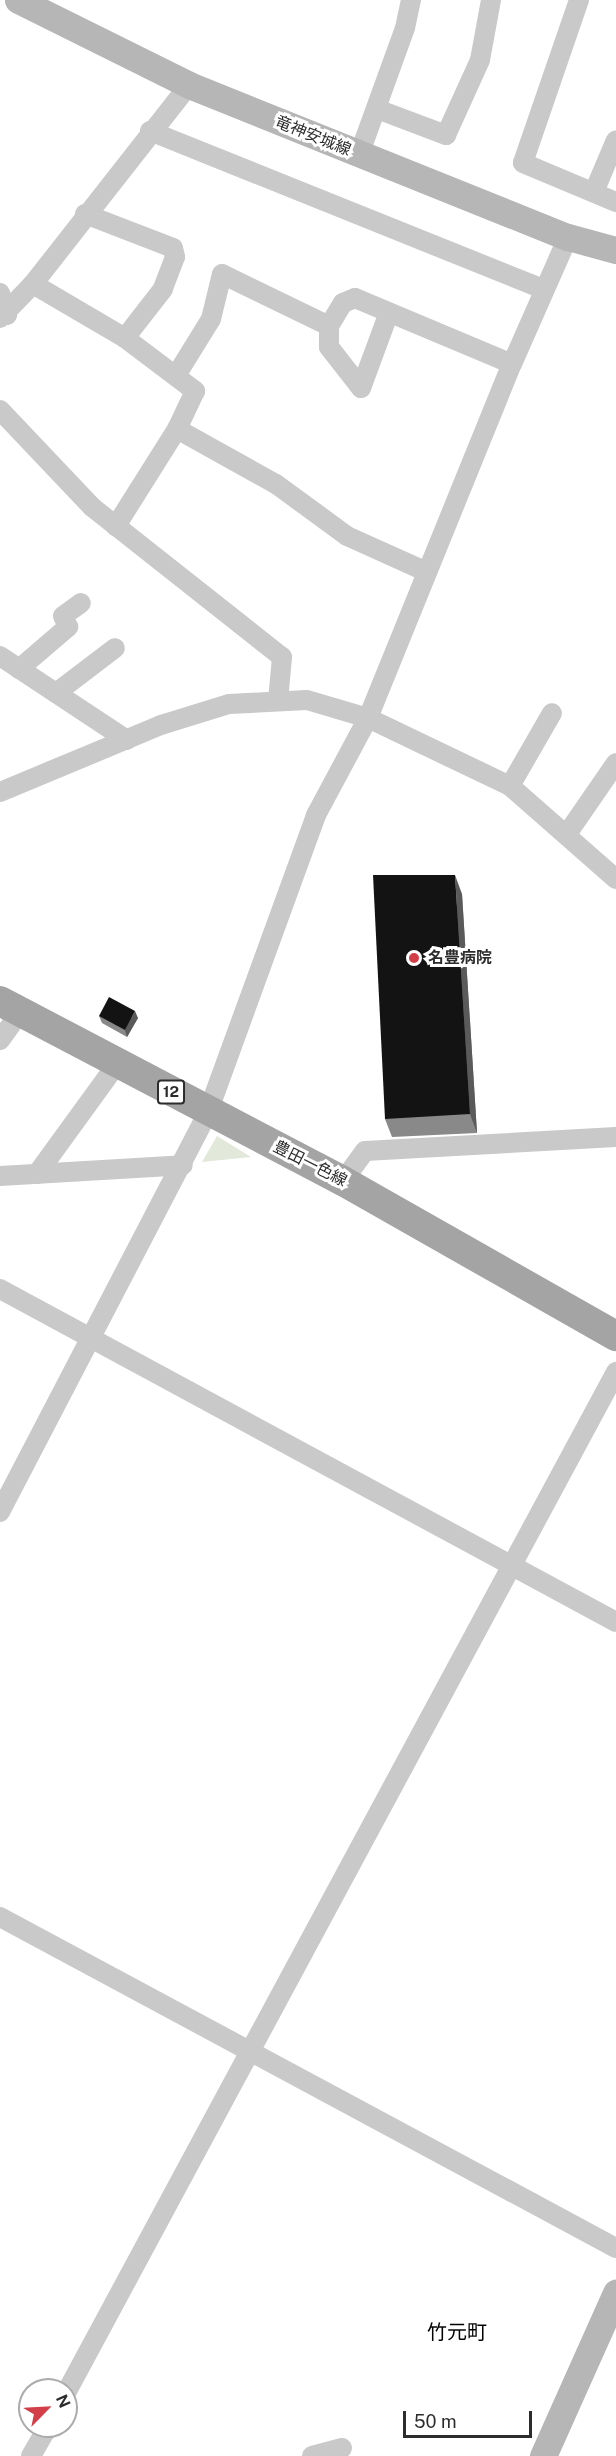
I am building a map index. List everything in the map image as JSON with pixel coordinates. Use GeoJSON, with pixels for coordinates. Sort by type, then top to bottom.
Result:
{"type":"FeatureCollection","features":[{"type":"Feature","properties":{"kind":"main road","name":"豊田一色線"},"geometry":{"type":"LineString","coordinates":[[10,1006],[343,1181],[616,1336]]}},
{"type":"Feature","properties":{"kind":"street","name":"竜神安城線"},"geometry":{"type":"LineString","coordinates":[[18,0],[189,85],[568,237],[616,250]]}},
{"type":"Feature","properties":{"kind":"street"},"geometry":{"type":"LineString","coordinates":[[359,155],[405,28],[411,0]]}},
{"type":"Feature","properties":{"kind":"street"},"geometry":{"type":"LineString","coordinates":[[377,109],[446,135],[480,60],[491,0]]}},
{"type":"Feature","properties":{"kind":"street"},"geometry":{"type":"LineString","coordinates":[[579,0],[523,163],[616,202]]}},
{"type":"Feature","properties":{"kind":"street"},"geometry":{"type":"LineString","coordinates":[[3,316],[33,284],[150,131],[189,85]]}},
{"type":"Feature","properties":{"kind":"street"},"geometry":{"type":"LineString","coordinates":[[150,131],[543,289]]}},
{"type":"Feature","properties":{"kind":"street"},"geometry":{"type":"LineString","coordinates":[[594,192],[616,140]]}},
{"type":"Feature","properties":{"kind":"street"},"geometry":{"type":"LineString","coordinates":[[85,214],[173,248],[175,257],[163,289],[125,338]]}},
{"type":"Feature","properties":{"kind":"street"},"geometry":{"type":"LineString","coordinates":[[0,1512],[89,1339],[183,1165],[208,1112],[316,815],[368,718],[543,289],[568,237]]}},
{"type":"Feature","properties":{"kind":"street"},"geometry":{"type":"LineString","coordinates":[[177,374],[211,319],[222,274],[329,326]]}},
{"type":"Feature","properties":{"kind":"street"},"geometry":{"type":"LineString","coordinates":[[33,284],[125,338],[177,374],[195,391],[177,429],[116,526]]}},
{"type":"Feature","properties":{"kind":"street"},"geometry":{"type":"LineString","coordinates":[[0,293],[3,316]]}},
{"type":"Feature","properties":{"kind":"street"},"geometry":{"type":"LineString","coordinates":[[388,315],[361,388],[329,347],[329,326],[343,303],[355,298],[388,315],[512,364]]}},
{"type":"Feature","properties":{"kind":"street"},"geometry":{"type":"LineString","coordinates":[[0,410],[92,507],[282,657],[278,701]]}},
{"type":"Feature","properties":{"kind":"street"},"geometry":{"type":"LineString","coordinates":[[177,429],[276,484],[347,536],[428,572]]}},
{"type":"Feature","properties":{"kind":"street"},"geometry":{"type":"LineString","coordinates":[[19,669],[68,627],[63,616],[81,603]]}},
{"type":"Feature","properties":{"kind":"street"},"geometry":{"type":"LineString","coordinates":[[56,693],[115,648]]}},
{"type":"Feature","properties":{"kind":"street"},"geometry":{"type":"LineString","coordinates":[[0,656],[127,740]]}},
{"type":"Feature","properties":{"kind":"street"},"geometry":{"type":"LineString","coordinates":[[2,788],[161,725],[229,704],[307,700],[368,718],[510,786],[616,879]]}},
{"type":"Feature","properties":{"kind":"street"},"geometry":{"type":"LineString","coordinates":[[510,786],[552,713]]}},
{"type":"Feature","properties":{"kind":"street"},"geometry":{"type":"LineString","coordinates":[[567,834],[616,763]]}},
{"type":"Feature","properties":{"kind":"street"},"geometry":{"type":"LineString","coordinates":[[0,1040],[10,1006]]}},
{"type":"Feature","properties":{"kind":"street"},"geometry":{"type":"LineString","coordinates":[[37,1174],[117,1064]]}},
{"type":"Feature","properties":{"kind":"street"},"geometry":{"type":"LineString","coordinates":[[343,1181],[365,1151],[616,1137]]}},
{"type":"Feature","properties":{"kind":"street"},"geometry":{"type":"LineString","coordinates":[[0,1176],[183,1165]]}},
{"type":"Feature","properties":{"kind":"street"},"geometry":{"type":"LineString","coordinates":[[0,1289],[616,1622]]}},
{"type":"Feature","properties":{"kind":"street"},"geometry":{"type":"LineString","coordinates":[[74,2378],[514,1567],[616,1372]]}},
{"type":"Feature","properties":{"kind":"street"},"geometry":{"type":"LineString","coordinates":[[0,1917],[616,2248]]}},
{"type":"Feature","properties":{"kind":"street"},"geometry":{"type":"LineString","coordinates":[[543,2456],[616,2293]]}},
{"type":"Feature","properties":{"kind":"street"},"geometry":{"type":"LineString","coordinates":[[31,2456],[41,2438]]}},
{"type":"Feature","properties":{"kind":"street"},"geometry":{"type":"LineString","coordinates":[[312,2456],[342,2448]]}},
{"type":"Feature","properties":{"kind":"shaded area"},"geometry":{"type":"Polygon","coordinates":[[[217,1136],[251,1157],[202,1162],[217,1136]]]}},
{"type":"Feature","properties":{"kind":"building"},"geometry":{"type":"Polygon","coordinates":[[[373,875],[455,875],[470,1114],[385,1119],[373,875]]]}},
{"type":"Feature","properties":{"kind":"building"},"geometry":{"type":"Polygon","coordinates":[[[109,997],[135,1011],[125,1030],[99,1016],[109,997]]]}},
{"type":"Feature","properties":{"kind":"place","name":"名豊病院"},"geometry":{"type":"Point","coordinates":[414,958]}},
{"type":"Feature","properties":{"kind":"district","name":"竹元町"},"geometry":{"type":"Point","coordinates":[457,2332]}}]}
